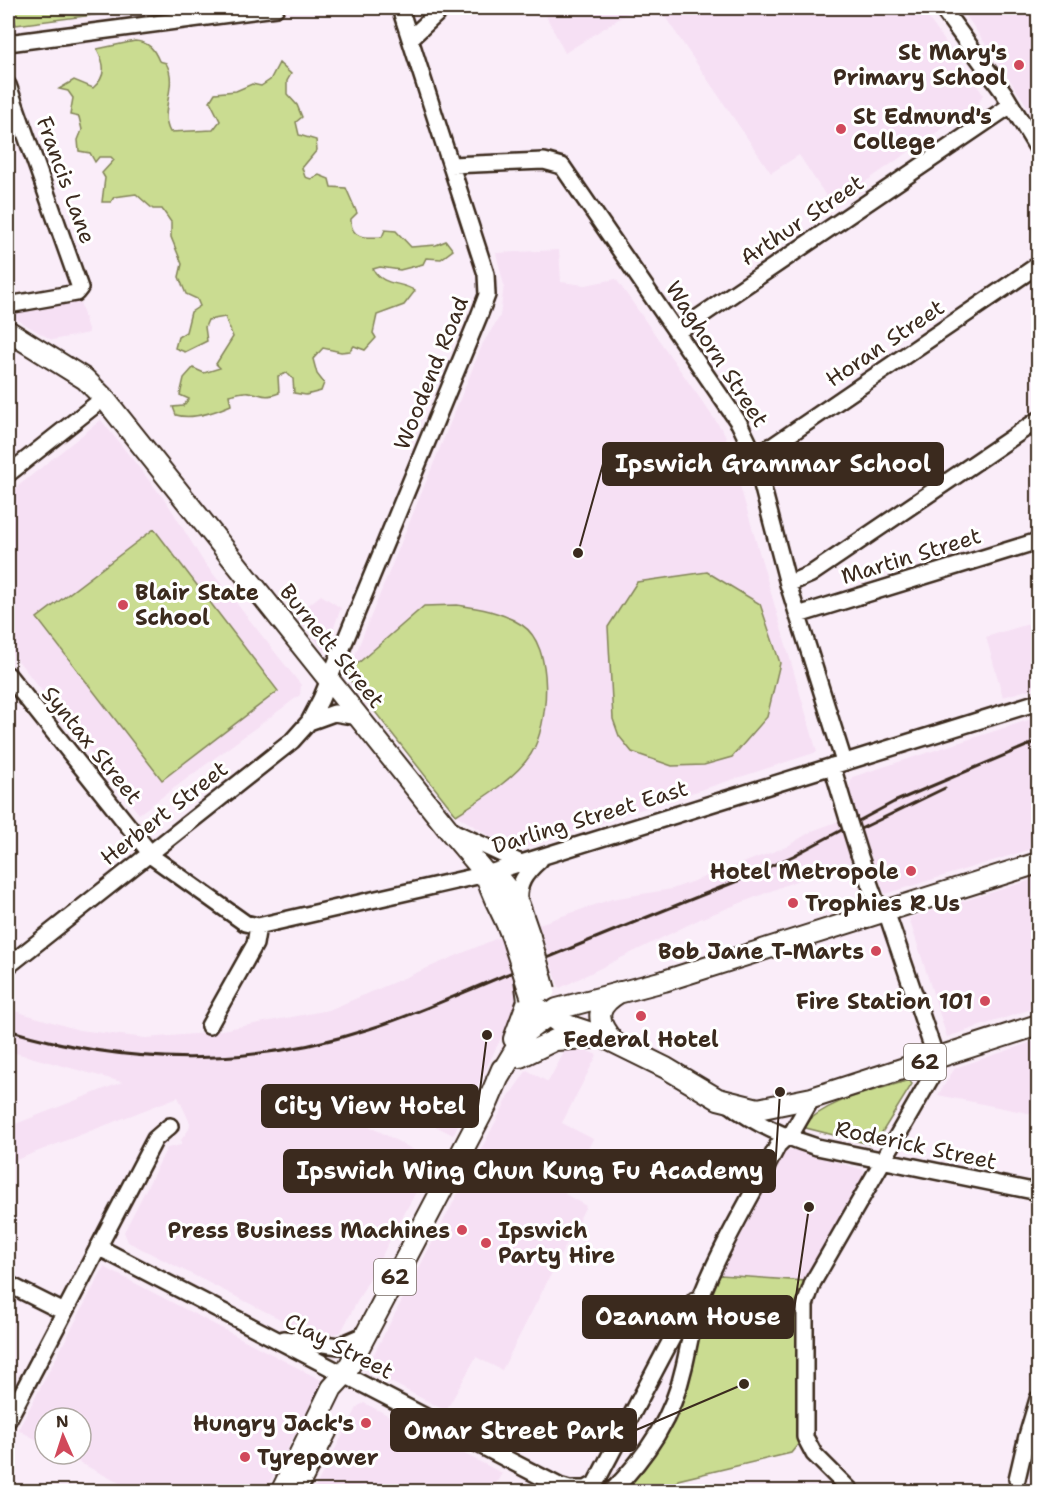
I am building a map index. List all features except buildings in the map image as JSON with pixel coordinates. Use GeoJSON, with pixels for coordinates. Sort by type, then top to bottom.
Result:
{"type":"FeatureCollection","features":[{"type":"Feature","properties":{"kind":"main road","name":"Burnett Street"},"geometry":{"type":"LineString","coordinates":[[8,331],[85,379],[104,398],[448,829],[486,874],[500,880],[519,905],[522,940],[532,991],[549,1014]]}},
{"type":"Feature","properties":{"kind":"main road","name":"62"},"geometry":{"type":"LineString","coordinates":[[281,1491],[332,1388],[345,1374],[523,1036],[549,1014],[664,981],[1038,863]]}},
{"type":"Feature","properties":{"kind":"main road","name":"Burnett Street"},"geometry":{"type":"LineString","coordinates":[[486,874],[489,891],[522,940]]}},
{"type":"Feature","properties":{"kind":"main road"},"geometry":{"type":"LineString","coordinates":[[495,1087],[526,1012],[532,991]]}},
{"type":"Feature","properties":{"kind":"main road"},"geometry":{"type":"LineString","coordinates":[[614,1041],[602,1026],[600,1015],[608,1000],[620,992]]}},
{"type":"Feature","properties":{"kind":"main road","name":"62"},"geometry":{"type":"LineString","coordinates":[[549,1014],[614,1041],[728,1103],[762,1109],[812,1098],[1038,1025]]}},
{"type":"Feature","properties":{"kind":"main road","name":"62"},"geometry":{"type":"LineString","coordinates":[[495,1087],[545,1029],[549,1014]]}},
{"type":"Feature","properties":{"kind":"main road","name":"62"},"geometry":{"type":"LineString","coordinates":[[520,1057],[559,1039],[579,1037],[614,1041]]}},
{"type":"Feature","properties":{"kind":"main road","name":"62"},"geometry":{"type":"LineString","coordinates":[[295,1491],[343,1396],[345,1374]]}},
{"type":"Feature","properties":{"kind":"street"},"geometry":{"type":"LineString","coordinates":[[8,43],[204,12],[276,8]]}},
{"type":"Feature","properties":{"kind":"street","name":"Woodend Road"},"geometry":{"type":"LineString","coordinates":[[329,680],[487,295],[486,274],[400,8]]}},
{"type":"Feature","properties":{"kind":"street"},"geometry":{"type":"LineString","coordinates":[[411,38],[443,8]]}},
{"type":"Feature","properties":{"kind":"street"},"geometry":{"type":"LineString","coordinates":[[942,8],[1011,105],[1038,149]]}},
{"type":"Feature","properties":{"kind":"street","name":"Francis Lane"},"geometry":{"type":"LineString","coordinates":[[8,85],[80,290],[8,305]]}},
{"type":"Feature","properties":{"kind":"street","name":"Arthur Street"},"geometry":{"type":"LineString","coordinates":[[677,332],[1011,105]]}},
{"type":"Feature","properties":{"kind":"street","name":"Waghorn Street"},"geometry":{"type":"LineString","coordinates":[[451,165],[544,161],[562,166],[739,423],[754,454],[838,764],[848,819],[935,1058]]}},
{"type":"Feature","properties":{"kind":"street","name":"Horan Street"},"geometry":{"type":"LineString","coordinates":[[754,454],[774,445],[1038,265]]}},
{"type":"Feature","properties":{"kind":"street"},"geometry":{"type":"LineString","coordinates":[[8,474],[104,398]]}},
{"type":"Feature","properties":{"kind":"street"},"geometry":{"type":"LineString","coordinates":[[788,584],[812,574],[1038,420]]}},
{"type":"Feature","properties":{"kind":"street","name":"Martin Street"},"geometry":{"type":"LineString","coordinates":[[798,615],[1038,541]]}},
{"type":"Feature","properties":{"kind":"street","name":"Syntax Street"},"geometry":{"type":"LineString","coordinates":[[8,675],[150,853],[167,870],[225,910],[245,923],[258,926]]}},
{"type":"Feature","properties":{"kind":"street","name":"Herbert Street"},"geometry":{"type":"LineString","coordinates":[[8,966],[292,741],[309,722],[329,680]]}},
{"type":"Feature","properties":{"kind":"street","name":"Darling Street East"},"geometry":{"type":"LineString","coordinates":[[258,926],[486,874],[1038,702]]}},
{"type":"Feature","properties":{"kind":"street"},"geometry":{"type":"LineString","coordinates":[[309,722],[334,713],[358,717]]}},
{"type":"Feature","properties":{"kind":"street"},"geometry":{"type":"LineString","coordinates":[[448,829],[521,863]]}},
{"type":"Feature","properties":{"kind":"street"},"geometry":{"type":"LineString","coordinates":[[519,905],[518,892],[522,879],[544,855]]}},
{"type":"Feature","properties":{"kind":"street"},"geometry":{"type":"LineString","coordinates":[[209,1026],[255,944],[258,926]]}},
{"type":"Feature","properties":{"kind":"street"},"geometry":{"type":"LineString","coordinates":[[852,1491],[814,1454],[805,1437],[805,1305],[813,1282],[933,1074],[935,1058]]}},
{"type":"Feature","properties":{"kind":"street"},"geometry":{"type":"LineString","coordinates":[[569,1490],[586,1489],[596,1483],[679,1325],[709,1277],[778,1145],[812,1098]]}},
{"type":"Feature","properties":{"kind":"street","name":"Roderick Street"},"geometry":{"type":"LineString","coordinates":[[728,1103],[742,1115],[786,1137],[883,1162],[1038,1192]]}},
{"type":"Feature","properties":{"kind":"street"},"geometry":{"type":"LineString","coordinates":[[8,1420],[155,1138],[170,1126]]}},
{"type":"Feature","properties":{"kind":"street","name":"Clay Street"},"geometry":{"type":"LineString","coordinates":[[98,1247],[569,1490]]}},
{"type":"Feature","properties":{"kind":"street"},"geometry":{"type":"LineString","coordinates":[[611,1491],[648,1451],[668,1416],[680,1385],[698,1305],[709,1277]]}},
{"type":"Feature","properties":{"kind":"street"},"geometry":{"type":"LineString","coordinates":[[8,1284],[64,1312]]}},
{"type":"Feature","properties":{"kind":"street"},"geometry":{"type":"LineString","coordinates":[[275,1338],[339,1346],[364,1335]]}},
{"type":"Feature","properties":{"kind":"street"},"geometry":{"type":"LineString","coordinates":[[1017,1479],[1038,1399]]}},
{"type":"Feature","properties":{"kind":"shaded area"},"geometry":{"type":"Polygon","coordinates":[[[542,8],[636,8],[565,53],[542,8]]]}},
{"type":"Feature","properties":{"kind":"shaded area","name":"St Edmund's College"},"geometry":{"type":"Polygon","coordinates":[[[659,8],[921,8],[983,94],[979,103],[832,205],[799,155],[771,173],[659,8]]]}},
{"type":"Feature","properties":{"kind":"shaded area","name":"St Mary's Primary School"},"geometry":{"type":"Polygon","coordinates":[[[961,8],[1038,8],[1038,122],[961,8]]]}},
{"type":"Feature","properties":{"kind":"shaded area"},"geometry":{"type":"Polygon","coordinates":[[[559,250],[561,282],[585,285],[616,279],[725,434],[817,752],[514,851],[456,815],[350,680],[348,672],[483,343],[500,316],[504,285],[496,253],[559,250]]]}},
{"type":"Feature","properties":{"kind":"shaded area"},"geometry":{"type":"Polygon","coordinates":[[[79,298],[89,333],[52,340],[9,315],[12,309],[79,298]]]}},
{"type":"Feature","properties":{"kind":"shaded area","name":"Blair State School"},"geometry":{"type":"Polygon","coordinates":[[[101,420],[168,504],[203,561],[301,685],[300,695],[139,814],[8,648],[8,494],[101,420]]]}},
{"type":"Feature","properties":{"kind":"shaded area"},"geometry":{"type":"Polygon","coordinates":[[[321,595],[341,608],[325,652],[296,615],[321,595]]]}},
{"type":"Feature","properties":{"kind":"shaded area"},"geometry":{"type":"Polygon","coordinates":[[[1038,621],[1038,687],[1003,697],[986,637],[1038,621]]]}},
{"type":"Feature","properties":{"kind":"shaded area"},"geometry":{"type":"Polygon","coordinates":[[[1038,717],[1038,847],[885,894],[848,792],[852,777],[1038,717]]]}},
{"type":"Feature","properties":{"kind":"shaded area"},"geometry":{"type":"Polygon","coordinates":[[[839,821],[851,857],[849,864],[844,862],[700,919],[560,988],[558,985],[539,924],[612,899],[672,889],[786,847],[812,831],[839,821]]]}},
{"type":"Feature","properties":{"kind":"shaded area"},"geometry":{"type":"Polygon","coordinates":[[[1038,878],[1038,1007],[947,1037],[909,918],[1038,878]]]}},
{"type":"Feature","properties":{"kind":"shaded area"},"geometry":{"type":"Polygon","coordinates":[[[500,937],[517,994],[517,1006],[453,1135],[373,1095],[360,1121],[438,1163],[425,1175],[341,1332],[334,1334],[298,1328],[128,1242],[124,1232],[167,1148],[181,1145],[181,1140],[189,1129],[190,1123],[178,1097],[8,1163],[8,1127],[122,1082],[8,1051],[8,1009],[79,1030],[146,1038],[206,1033],[329,1010],[500,937]]]}},
{"type":"Feature","properties":{"kind":"shaded area"},"geometry":{"type":"Polygon","coordinates":[[[1038,1040],[1038,1115],[938,1095],[955,1068],[1038,1040]]]}},
{"type":"Feature","properties":{"kind":"shaded area"},"geometry":{"type":"Polygon","coordinates":[[[576,1046],[597,1055],[562,1123],[593,1139],[565,1194],[586,1206],[502,1370],[476,1357],[446,1411],[366,1369],[509,1096],[527,1070],[548,1082],[567,1047],[576,1046]]]}},
{"type":"Feature","properties":{"kind":"shaded area"},"geometry":{"type":"Polygon","coordinates":[[[785,1150],[795,1150],[864,1170],[863,1182],[805,1281],[720,1275],[785,1150]]]}},
{"type":"Feature","properties":{"kind":"shaded area"},"geometry":{"type":"Polygon","coordinates":[[[104,1267],[323,1381],[265,1491],[135,1491],[86,1466],[93,1466],[93,1406],[33,1406],[33,1438],[18,1430],[104,1267]]]}},
{"type":"Feature","properties":{"kind":"shaded area"},"geometry":{"type":"Polygon","coordinates":[[[364,1403],[502,1473],[492,1491],[313,1491],[358,1406],[364,1403]]]}},
{"type":"Feature","properties":{"kind":"green space"},"geometry":{"type":"Polygon","coordinates":[[[11,8],[147,8],[16,25],[11,8]]]}},
{"type":"Feature","properties":{"kind":"green space"},"geometry":{"type":"Polygon","coordinates":[[[135,41],[150,47],[159,61],[166,63],[170,89],[166,115],[170,132],[213,130],[220,121],[210,101],[215,93],[236,91],[252,84],[261,86],[270,80],[279,63],[291,74],[287,81],[287,94],[297,105],[302,117],[296,122],[299,135],[316,140],[317,150],[302,168],[305,177],[311,179],[319,175],[329,179],[331,187],[346,188],[357,213],[351,219],[351,226],[356,234],[365,237],[382,237],[385,230],[396,231],[411,247],[436,245],[446,241],[453,250],[441,259],[426,258],[423,264],[400,270],[380,267],[373,269],[382,279],[415,291],[404,305],[377,315],[373,333],[376,338],[365,350],[354,346],[350,351],[341,352],[323,348],[313,359],[317,374],[324,383],[321,391],[306,395],[294,393],[293,379],[287,373],[278,376],[279,393],[274,395],[266,396],[249,392],[229,395],[231,405],[218,410],[197,416],[176,415],[173,407],[183,406],[189,399],[180,395],[184,378],[193,368],[204,373],[220,368],[216,364],[233,337],[225,317],[208,320],[205,327],[207,341],[185,352],[175,348],[178,337],[186,332],[191,312],[200,306],[197,299],[186,294],[179,277],[182,264],[171,237],[171,222],[162,209],[153,209],[136,194],[114,197],[111,202],[102,202],[105,178],[102,173],[114,160],[111,157],[99,157],[95,162],[90,153],[79,151],[78,140],[82,130],[79,117],[70,115],[73,98],[68,91],[59,89],[74,80],[93,88],[103,74],[102,60],[97,49],[135,41]]]}},
{"type":"Feature","properties":{"kind":"green space"},"geometry":{"type":"Polygon","coordinates":[[[154,529],[278,691],[162,780],[37,618],[154,529]]]}},
{"type":"Feature","properties":{"kind":"green space"},"geometry":{"type":"Polygon","coordinates":[[[707,572],[760,604],[780,663],[767,717],[732,757],[704,765],[672,766],[632,752],[619,736],[613,719],[608,627],[637,582],[707,572]]]}},
{"type":"Feature","properties":{"kind":"green space"},"geometry":{"type":"Polygon","coordinates":[[[457,605],[491,611],[507,617],[522,625],[533,635],[540,650],[546,686],[542,725],[531,754],[507,780],[456,815],[350,680],[348,672],[424,606],[457,605]]]}},
{"type":"Feature","properties":{"kind":"green space"},"geometry":{"type":"Polygon","coordinates":[[[909,1080],[912,1084],[876,1142],[869,1144],[802,1127],[825,1109],[838,1103],[909,1080]]]}},
{"type":"Feature","properties":{"kind":"green space"},"geometry":{"type":"Polygon","coordinates":[[[720,1275],[805,1281],[798,1300],[800,1442],[791,1453],[678,1480],[672,1491],[622,1492],[644,1467],[662,1441],[684,1398],[709,1301],[720,1275]]]}},
{"type":"Feature","properties":{"kind":"railway"},"geometry":{"type":"LineString","coordinates":[[8,1030],[98,1051],[188,1058],[279,1051],[324,1042],[405,1016],[740,880],[793,856],[894,802],[1038,741]]}},
{"type":"Feature","properties":{"kind":"railway"},"geometry":{"type":"LineString","coordinates":[[850,834],[945,788]]}},
{"type":"Feature","properties":{"kind":"place","name":"St Mary's Primary School"},"geometry":{"type":"Point","coordinates":[1019,65]}},
{"type":"Feature","properties":{"kind":"place","name":"St Edmund's College"},"geometry":{"type":"Point","coordinates":[841,129]}},
{"type":"Feature","properties":{"kind":"place","name":"Ipswich Grammar School"},"geometry":{"type":"Point","coordinates":[578,553]}},
{"type":"Feature","properties":{"kind":"place","name":"Blair State School"},"geometry":{"type":"Point","coordinates":[123,605]}},
{"type":"Feature","properties":{"kind":"place","name":"Hotel Metropole"},"geometry":{"type":"Point","coordinates":[911,871]}},
{"type":"Feature","properties":{"kind":"place","name":"Trophies R Us"},"geometry":{"type":"Point","coordinates":[793,903]}},
{"type":"Feature","properties":{"kind":"place","name":"Bob Jane T-Marts"},"geometry":{"type":"Point","coordinates":[876,951]}},
{"type":"Feature","properties":{"kind":"place","name":"Fire Station 101"},"geometry":{"type":"Point","coordinates":[985,1001]}},
{"type":"Feature","properties":{"kind":"place","name":"Federal Hotel"},"geometry":{"type":"Point","coordinates":[641,1016]}},
{"type":"Feature","properties":{"kind":"place","name":"City View Hotel"},"geometry":{"type":"Point","coordinates":[487,1035]}},
{"type":"Feature","properties":{"kind":"place","name":"Ipswich Wing Chun Kung Fu Academy"},"geometry":{"type":"Point","coordinates":[780,1092]}},
{"type":"Feature","properties":{"kind":"place","name":"Ozanam House"},"geometry":{"type":"Point","coordinates":[809,1207]}},
{"type":"Feature","properties":{"kind":"place","name":"Press Business Machines"},"geometry":{"type":"Point","coordinates":[462,1230]}},
{"type":"Feature","properties":{"kind":"place","name":"Ipswich Party Hire"},"geometry":{"type":"Point","coordinates":[486,1243]}},
{"type":"Feature","properties":{"kind":"place","name":"Omar Street Park"},"geometry":{"type":"Point","coordinates":[744,1384]}},
{"type":"Feature","properties":{"kind":"place","name":"Hungry Jack's"},"geometry":{"type":"Point","coordinates":[366,1423]}},
{"type":"Feature","properties":{"kind":"place","name":"Tyrepower"},"geometry":{"type":"Point","coordinates":[245,1457]}}]}
